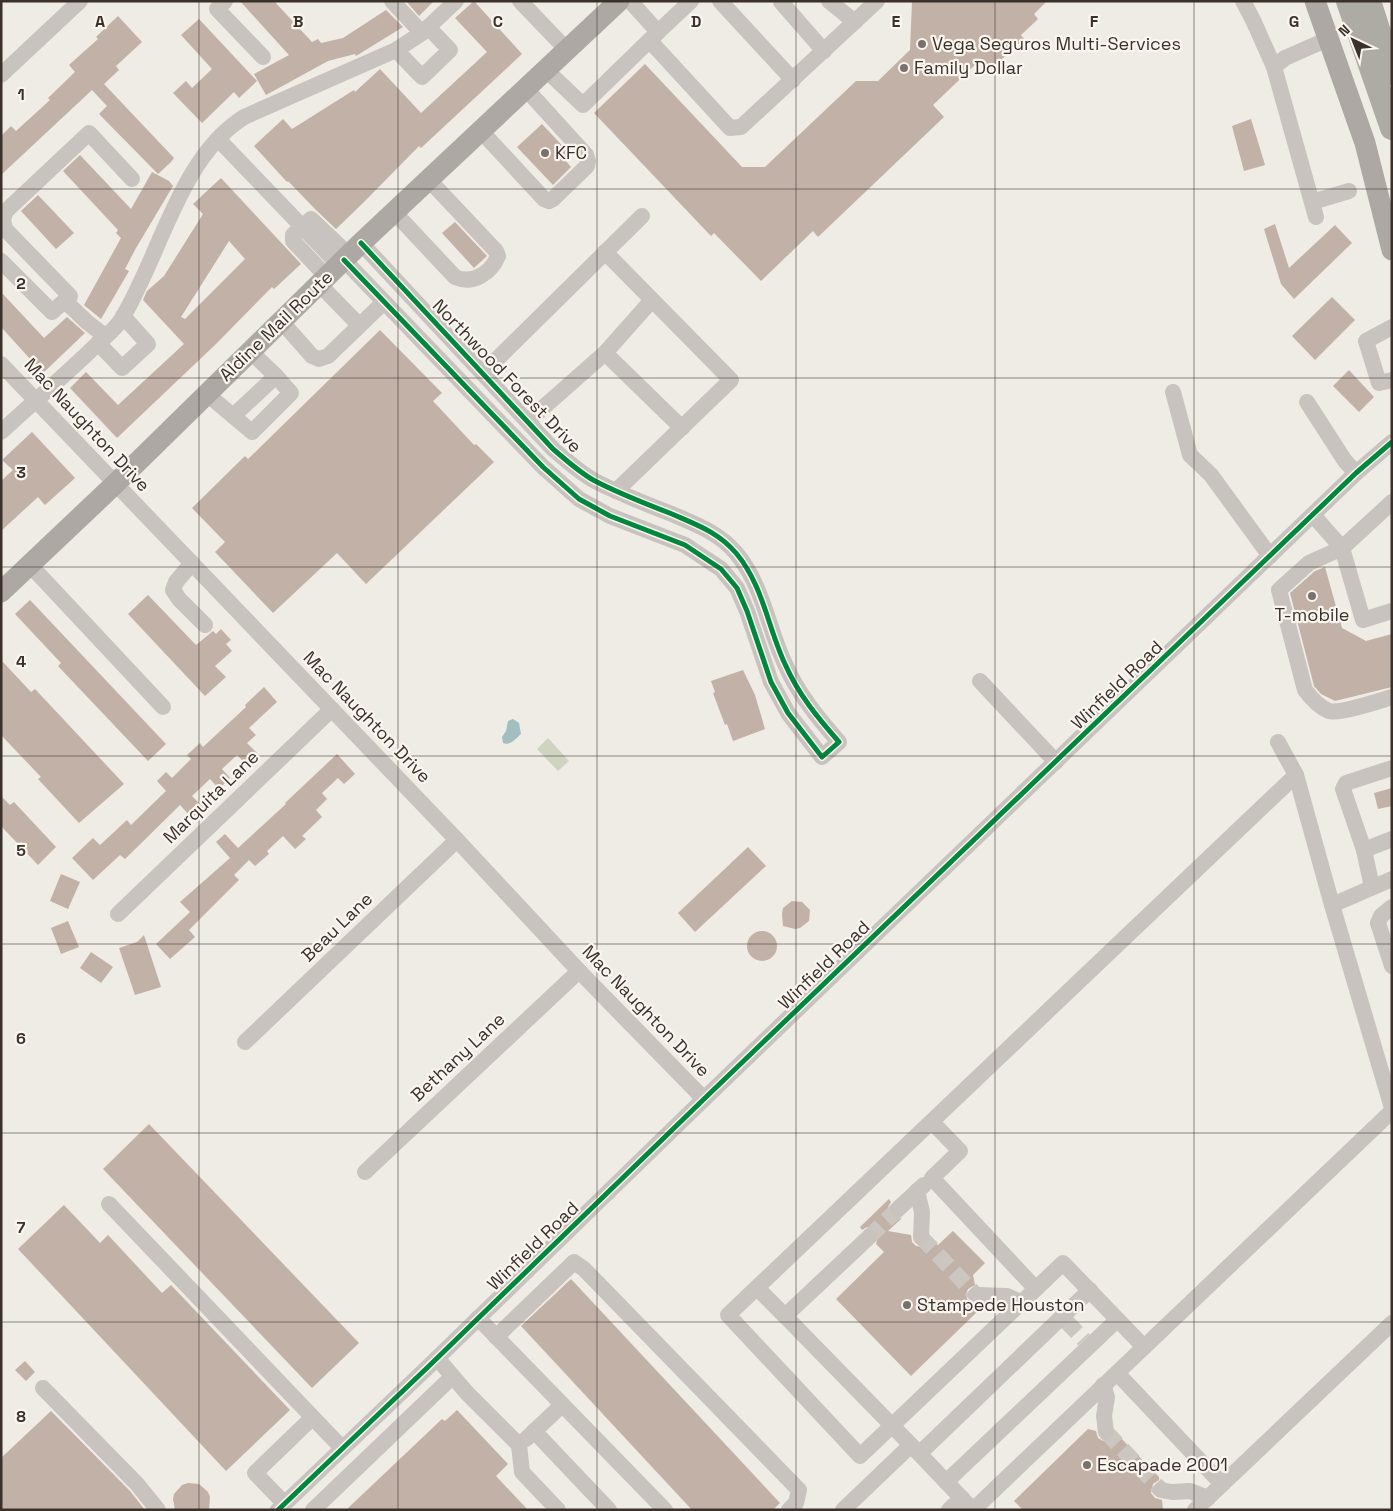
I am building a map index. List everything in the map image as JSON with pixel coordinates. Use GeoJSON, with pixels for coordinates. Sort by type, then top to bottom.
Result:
{"type":"FeatureCollection","features":[{"type":"Feature","properties":{"kind":"highway"},"geometry":{"type":"LineString","coordinates":[[1348,1],[1392,128]]}},
{"type":"Feature","properties":{"kind":"highway"},"geometry":{"type":"LineString","coordinates":[[1369,1],[1392,74]]}},
{"type":"Feature","properties":{"kind":"main road"},"geometry":{"type":"LineString","coordinates":[[1315,1],[1365,143],[1392,250]]}},
{"type":"Feature","properties":{"kind":"main road","name":"Aldine Mail Route"},"geometry":{"type":"LineString","coordinates":[[1,592],[115,484],[394,212],[568,50],[610,4]]}},
{"type":"Feature","properties":{"kind":"street"},"geometry":{"type":"LineString","coordinates":[[1,75],[80,1]]}},
{"type":"Feature","properties":{"kind":"street"},"geometry":{"type":"LineString","coordinates":[[225,1],[217,9],[264,58]]}},
{"type":"Feature","properties":{"kind":"street"},"geometry":{"type":"LineString","coordinates":[[392,1],[450,50],[422,77],[396,50]]}},
{"type":"Feature","properties":{"kind":"street"},"geometry":{"type":"LineString","coordinates":[[1,432],[102,339],[123,316],[199,161],[235,123],[244,117],[396,50],[425,30],[456,1]]}},
{"type":"Feature","properties":{"kind":"street"},"geometry":{"type":"LineString","coordinates":[[520,1],[568,50]]}},
{"type":"Feature","properties":{"kind":"street"},"geometry":{"type":"LineString","coordinates":[[630,1],[654,36],[730,128],[741,127],[877,1]]}},
{"type":"Feature","properties":{"kind":"street"},"geometry":{"type":"LineString","coordinates":[[546,70],[583,105],[691,1]]}},
{"type":"Feature","properties":{"kind":"street"},"geometry":{"type":"LineString","coordinates":[[720,1],[793,80]]}},
{"type":"Feature","properties":{"kind":"street"},"geometry":{"type":"LineString","coordinates":[[781,1],[824,51]]}},
{"type":"Feature","properties":{"kind":"street"},"geometry":{"type":"LineString","coordinates":[[829,1],[855,22]]}},
{"type":"Feature","properties":{"kind":"street"},"geometry":{"type":"LineString","coordinates":[[1243,1],[1274,67],[1314,209],[1349,191]]}},
{"type":"Feature","properties":{"kind":"street"},"geometry":{"type":"LineString","coordinates":[[1274,67],[1285,58],[1328,39]]}},
{"type":"Feature","properties":{"kind":"street"},"geometry":{"type":"LineString","coordinates":[[481,132],[544,200],[549,201],[553,199],[587,166],[588,161],[586,155],[526,89]]}},
{"type":"Feature","properties":{"kind":"street"},"geometry":{"type":"LineString","coordinates":[[1,260],[52,312],[70,296],[3,230],[3,219],[6,211],[89,133],[132,179]]}},
{"type":"Feature","properties":{"kind":"street"},"geometry":{"type":"LineString","coordinates":[[218,140],[302,227]]}},
{"type":"Feature","properties":{"kind":"street"},"geometry":{"type":"LineString","coordinates":[[394,212],[455,277],[468,280],[482,276],[496,261],[498,256],[496,250],[428,180]]}},
{"type":"Feature","properties":{"kind":"street"},"geometry":{"type":"LineString","coordinates":[[483,373],[642,216]]}},
{"type":"Feature","properties":{"kind":"street"},"geometry":{"type":"LineString","coordinates":[[340,264],[293,241],[293,235],[311,219],[340,264],[359,326]]}},
{"type":"Feature","properties":{"kind":"street"},"geometry":{"type":"LineString","coordinates":[[605,252],[731,380],[616,490]]}},
{"type":"Feature","properties":{"kind":"street","name":"Northwood Forest Drive"},"geometry":{"type":"LineString","coordinates":[[340,264],[483,373],[553,449],[593,480],[701,526],[720,538],[737,554],[757,587],[784,664],[797,689],[838,742],[822,757],[788,713],[768,674],[747,611],[737,588],[721,569],[685,544],[610,516],[579,499],[554,477],[384,302],[340,264]]}},
{"type":"Feature","properties":{"kind":"street"},"geometry":{"type":"LineString","coordinates":[[528,421],[605,353],[652,300]]}},
{"type":"Feature","properties":{"kind":"street"},"geometry":{"type":"LineString","coordinates":[[65,301],[102,339],[122,368],[148,344],[123,316]]}},
{"type":"Feature","properties":{"kind":"street"},"geometry":{"type":"LineString","coordinates":[[281,321],[312,356],[319,359],[328,356],[384,302]]}},
{"type":"Feature","properties":{"kind":"street"},"geometry":{"type":"LineString","coordinates":[[1392,327],[1366,341],[1379,383],[1392,380]]}},
{"type":"Feature","properties":{"kind":"street"},"geometry":{"type":"LineString","coordinates":[[206,394],[252,432],[291,393],[250,351]]}},
{"type":"Feature","properties":{"kind":"street"},"geometry":{"type":"LineString","coordinates":[[605,353],[682,428]]}},
{"type":"Feature","properties":{"kind":"street","name":"Mac Naughton Drive"},"geometry":{"type":"LineString","coordinates":[[1,364],[704,1099]]}},
{"type":"Feature","properties":{"kind":"street"},"geometry":{"type":"LineString","coordinates":[[233,416],[276,376]]}},
{"type":"Feature","properties":{"kind":"street"},"geometry":{"type":"LineString","coordinates":[[1173,392],[1190,455],[1211,475],[1270,556]]}},
{"type":"Feature","properties":{"kind":"street"},"geometry":{"type":"LineString","coordinates":[[1307,402],[1344,461],[1356,474]]}},
{"type":"Feature","properties":{"kind":"street","name":"Winfield Road"},"geometry":{"type":"LineString","coordinates":[[281,1507],[1270,556],[1392,442]]}},
{"type":"Feature","properties":{"kind":"street","name":"Northwood Forest Drive"},"geometry":{"type":"LineString","coordinates":[[554,477],[568,461]]}},
{"type":"Feature","properties":{"kind":"street"},"geometry":{"type":"LineString","coordinates":[[1392,502],[1342,548],[1309,563],[1279,590],[1305,690],[1314,701],[1330,711],[1347,710],[1392,697]]}},
{"type":"Feature","properties":{"kind":"street"},"geometry":{"type":"LineString","coordinates":[[1313,515],[1342,548],[1363,620],[1392,611]]}},
{"type":"Feature","properties":{"kind":"street"},"geometry":{"type":"LineString","coordinates":[[721,569],[737,554]]}},
{"type":"Feature","properties":{"kind":"street"},"geometry":{"type":"LineString","coordinates":[[192,563],[176,582],[173,590],[205,626]]}},
{"type":"Feature","properties":{"kind":"street"},"geometry":{"type":"LineString","coordinates":[[30,565],[163,707]]}},
{"type":"Feature","properties":{"kind":"street"},"geometry":{"type":"LineString","coordinates":[[980,680],[1056,762]]}},
{"type":"Feature","properties":{"kind":"street","name":"Marquita Lane"},"geometry":{"type":"LineString","coordinates":[[118,914],[332,709]]}},
{"type":"Feature","properties":{"kind":"street"},"geometry":{"type":"LineString","coordinates":[[757,1288],[973,1510],[1392,1110],[1386,1065],[1332,905],[1296,775],[1278,742]]}},
{"type":"Feature","properties":{"kind":"street"},"geometry":{"type":"LineString","coordinates":[[1372,887],[1364,850],[1343,789],[1346,783],[1392,768]]}},
{"type":"Feature","properties":{"kind":"street"},"geometry":{"type":"LineString","coordinates":[[1144,1347],[1063,1263],[860,1456],[728,1315],[1296,775]]}},
{"type":"Feature","properties":{"kind":"street"},"geometry":{"type":"LineString","coordinates":[[1364,850],[1392,839]]}},
{"type":"Feature","properties":{"kind":"street","name":"Beau Lane"},"geometry":{"type":"LineString","coordinates":[[245,1042],[457,840]]}},
{"type":"Feature","properties":{"kind":"street"},"geometry":{"type":"LineString","coordinates":[[1332,905],[1392,880]]}},
{"type":"Feature","properties":{"kind":"street"},"geometry":{"type":"LineString","coordinates":[[1392,907],[1381,916],[1378,923],[1392,966]]}},
{"type":"Feature","properties":{"kind":"street","name":"Bethany Lane"},"geometry":{"type":"LineString","coordinates":[[365,1172],[580,971]]}},
{"type":"Feature","properties":{"kind":"street"},"geometry":{"type":"LineString","coordinates":[[898,1209],[960,1151],[932,1122]]}},
{"type":"Feature","properties":{"kind":"street"},"geometry":{"type":"LineString","coordinates":[[932,1178],[1036,1289]]}},
{"type":"Feature","properties":{"kind":"street"},"geometry":{"type":"LineString","coordinates":[[917,1191],[922,1212],[921,1237]]}},
{"type":"Feature","properties":{"kind":"street"},"geometry":{"type":"LineString","coordinates":[[109,1204],[342,1448]]}},
{"type":"Feature","properties":{"kind":"street"},"geometry":{"type":"LineString","coordinates":[[785,1316],[869,1237]]}},
{"type":"Feature","properties":{"kind":"street"},"geometry":{"type":"LineString","coordinates":[[556,1243],[798,1490],[796,1503],[790,1510]]}},
{"type":"Feature","properties":{"kind":"street"},"geometry":{"type":"LineString","coordinates":[[496,1337],[574,1262]]}},
{"type":"Feature","properties":{"kind":"street"},"geometry":{"type":"LineString","coordinates":[[843,1510],[1064,1319],[1090,1290]]}},
{"type":"Feature","properties":{"kind":"street"},"geometry":{"type":"LineString","coordinates":[[976,1295],[1007,1296],[1021,1302]]}},
{"type":"Feature","properties":{"kind":"street"},"geometry":{"type":"LineString","coordinates":[[478,1318],[666,1510]]}},
{"type":"Feature","properties":{"kind":"street"},"geometry":{"type":"LineString","coordinates":[[946,1482],[1087,1343],[1118,1320]]}},
{"type":"Feature","properties":{"kind":"street"},"geometry":{"type":"LineString","coordinates":[[1195,1510],[1392,1323]]}},
{"type":"Feature","properties":{"kind":"street"},"geometry":{"type":"LineString","coordinates":[[437,1358],[452,1377],[519,1445],[522,1472],[558,1510]]}},
{"type":"Feature","properties":{"kind":"street"},"geometry":{"type":"LineString","coordinates":[[1117,1373],[1222,1484]]}},
{"type":"Feature","properties":{"kind":"street"},"geometry":{"type":"LineString","coordinates":[[312,1510],[452,1377]]}},
{"type":"Feature","properties":{"kind":"street"},"geometry":{"type":"LineString","coordinates":[[1104,1385],[1107,1397],[1104,1416],[1106,1432]]}},
{"type":"Feature","properties":{"kind":"street"},"geometry":{"type":"LineString","coordinates":[[43,1388],[137,1484],[158,1510]]}},
{"type":"Feature","properties":{"kind":"street"},"geometry":{"type":"LineString","coordinates":[[519,1445],[562,1405]]}},
{"type":"Feature","properties":{"kind":"street"},"geometry":{"type":"LineString","coordinates":[[281,1507],[255,1473],[312,1418]]}},
{"type":"Feature","properties":{"kind":"street"},"geometry":{"type":"LineString","coordinates":[[534,1431],[609,1510]]}},
{"type":"Feature","properties":{"kind":"street"},"geometry":{"type":"LineString","coordinates":[[1160,1490],[1172,1492],[1190,1491],[1208,1498]]}},
{"type":"Feature","properties":{"kind":"street"},"geometry":{"type":"LineString","coordinates":[[949,1510],[962,1498]]}},
{"type":"Feature","properties":{"kind":"green space"},"geometry":{"type":"Polygon","coordinates":[[[548,738],[569,761],[558,771],[537,749],[548,738]]]}},
{"type":"Feature","properties":{"kind":"water"},"geometry":{"type":"Polygon","coordinates":[[[513,719],[519,723],[521,734],[511,743],[503,743],[502,737],[506,731],[508,721],[513,719]]]}},
{"type":"Feature","properties":{"kind":"building"},"geometry":{"type":"Polygon","coordinates":[[[240,1],[274,1],[312,42],[318,39],[321,43],[343,38],[386,10],[403,27],[356,56],[355,54],[328,61],[266,95],[254,74],[289,55],[240,1]]]}},
{"type":"Feature","properties":{"kind":"building"},"geometry":{"type":"Polygon","coordinates":[[[406,1],[434,1],[419,16],[406,1]]]}},
{"type":"Feature","properties":{"kind":"building"},"geometry":{"type":"Polygon","coordinates":[[[474,1],[522,54],[421,148],[419,146],[336,229],[287,182],[254,146],[283,119],[292,129],[354,90],[355,92],[380,69],[421,113],[487,52],[455,18],[474,1]]]}},
{"type":"Feature","properties":{"kind":"building"},"geometry":{"type":"Polygon","coordinates":[[[912,1],[1047,1],[1034,14],[1038,19],[1021,35],[1024,39],[989,71],[979,61],[933,105],[944,117],[818,237],[813,231],[761,281],[714,233],[711,236],[594,113],[645,64],[742,167],[765,167],[856,81],[878,81],[910,50],[912,1]]]}},
{"type":"Feature","properties":{"kind":"building"},"geometry":{"type":"Polygon","coordinates":[[[118,16],[142,42],[116,66],[119,70],[104,84],[174,158],[158,174],[99,114],[107,106],[92,90],[1,175],[1,136],[11,126],[16,131],[50,100],[48,98],[75,72],[69,65],[98,39],[96,37],[118,16]]]}},
{"type":"Feature","properties":{"kind":"building"},"geometry":{"type":"Polygon","coordinates":[[[199,19],[257,81],[239,98],[234,92],[202,123],[173,93],[186,81],[192,88],[212,69],[181,35],[199,19]]]}},
{"type":"Feature","properties":{"kind":"building"},"geometry":{"type":"Polygon","coordinates":[[[1251,119],[1265,165],[1244,171],[1232,126],[1251,119]]]}},
{"type":"Feature","properties":{"kind":"building"},"geometry":{"type":"Polygon","coordinates":[[[542,124],[571,155],[565,160],[571,167],[553,185],[517,147],[542,124]]]}},
{"type":"Feature","properties":{"kind":"building"},"geometry":{"type":"Polygon","coordinates":[[[80,155],[131,209],[152,172],[169,181],[173,186],[136,248],[125,269],[129,271],[101,319],[84,305],[121,238],[116,233],[118,230],[63,171],[80,155]]]}},
{"type":"Feature","properties":{"kind":"building"},"geometry":{"type":"Polygon","coordinates":[[[221,178],[301,264],[274,289],[272,287],[216,344],[117,438],[70,388],[86,372],[118,405],[184,344],[143,300],[147,291],[164,276],[203,214],[193,204],[221,178]],[[229,241],[181,317],[185,319],[245,259],[229,241]]]}},
{"type":"Feature","properties":{"kind":"building"},"geometry":{"type":"Polygon","coordinates":[[[38,195],[74,233],[56,249],[21,211],[38,195]]]}},
{"type":"Feature","properties":{"kind":"building"},"geometry":{"type":"Polygon","coordinates":[[[455,222],[487,256],[474,268],[442,233],[455,222]]]}},
{"type":"Feature","properties":{"kind":"building"},"geometry":{"type":"Polygon","coordinates":[[[1275,224],[1289,268],[1335,225],[1352,243],[1294,299],[1281,284],[1264,229],[1275,224]]]}},
{"type":"Feature","properties":{"kind":"building"},"geometry":{"type":"Polygon","coordinates":[[[1,292],[44,338],[67,317],[85,333],[43,373],[1,327],[1,292]]]}},
{"type":"Feature","properties":{"kind":"building"},"geometry":{"type":"Polygon","coordinates":[[[1332,297],[1355,320],[1315,360],[1292,336],[1332,297]]]}},
{"type":"Feature","properties":{"kind":"building"},"geometry":{"type":"Polygon","coordinates":[[[380,330],[442,393],[433,401],[474,445],[476,444],[494,462],[366,584],[337,553],[273,613],[215,552],[225,542],[192,508],[245,456],[248,459],[380,330]]]}},
{"type":"Feature","properties":{"kind":"building"},"geometry":{"type":"Polygon","coordinates":[[[1349,370],[1374,397],[1359,412],[1333,386],[1349,370]]]}},
{"type":"Feature","properties":{"kind":"building"},"geometry":{"type":"Polygon","coordinates":[[[32,432],[75,478],[45,505],[38,497],[1,531],[1,481],[13,470],[2,460],[32,432]]]}},
{"type":"Feature","properties":{"kind":"building"},"geometry":{"type":"Polygon","coordinates":[[[1325,567],[1342,628],[1366,641],[1392,634],[1392,687],[1335,701],[1321,694],[1314,686],[1290,593],[1315,571],[1325,567]]]}},
{"type":"Feature","properties":{"kind":"building"},"geometry":{"type":"Polygon","coordinates":[[[148,595],[196,645],[213,631],[216,634],[221,629],[231,640],[226,644],[232,651],[215,666],[226,677],[205,696],[128,614],[148,595]]]}},
{"type":"Feature","properties":{"kind":"building"},"geometry":{"type":"Polygon","coordinates":[[[30,600],[166,744],[148,761],[58,666],[61,663],[15,614],[30,600]]]}},
{"type":"Feature","properties":{"kind":"building"},"geometry":{"type":"Polygon","coordinates":[[[1,660],[31,692],[35,689],[124,784],[79,823],[38,779],[41,777],[1,735],[1,660]]]}},
{"type":"Feature","properties":{"kind":"building"},"geometry":{"type":"Polygon","coordinates":[[[743,670],[755,695],[765,729],[733,741],[713,693],[715,692],[711,681],[743,670]]]}},
{"type":"Feature","properties":{"kind":"building"},"geometry":{"type":"Polygon","coordinates":[[[264,687],[277,702],[249,728],[256,735],[247,743],[259,755],[248,766],[237,755],[222,769],[230,778],[219,789],[210,779],[192,796],[204,808],[192,818],[180,805],[125,859],[120,855],[93,880],[72,858],[93,838],[100,845],[127,820],[131,825],[166,791],[157,781],[166,772],[172,778],[191,759],[187,755],[200,743],[203,747],[246,707],[245,705],[264,687]]]}},
{"type":"Feature","properties":{"kind":"building"},"geometry":{"type":"Polygon","coordinates":[[[337,754],[355,774],[344,784],[338,778],[322,793],[327,799],[316,810],[322,817],[302,836],[306,839],[295,849],[283,836],[267,851],[269,854],[255,866],[249,860],[234,875],[239,880],[189,930],[195,937],[170,959],[156,944],[190,912],[180,902],[230,858],[216,842],[225,834],[238,848],[337,754]]]}},
{"type":"Feature","properties":{"kind":"building"},"geometry":{"type":"Polygon","coordinates":[[[1392,788],[1392,806],[1378,809],[1374,793],[1392,788]]]}},
{"type":"Feature","properties":{"kind":"building"},"geometry":{"type":"Polygon","coordinates":[[[1,796],[10,805],[14,802],[56,847],[38,865],[1,826],[1,796]]]}},
{"type":"Feature","properties":{"kind":"building"},"geometry":{"type":"Polygon","coordinates":[[[748,847],[766,866],[695,932],[678,913],[748,847]]]}},
{"type":"Feature","properties":{"kind":"building"},"geometry":{"type":"Polygon","coordinates":[[[61,874],[80,882],[68,909],[50,901],[61,874]]]}},
{"type":"Feature","properties":{"kind":"building"},"geometry":{"type":"Polygon","coordinates":[[[792,901],[802,902],[810,910],[809,921],[800,928],[795,929],[783,926],[783,908],[792,901]]]}},
{"type":"Feature","properties":{"kind":"building"},"geometry":{"type":"Polygon","coordinates":[[[68,921],[79,947],[61,954],[51,928],[68,921]]]}},
{"type":"Feature","properties":{"kind":"building"},"geometry":{"type":"Polygon","coordinates":[[[762,931],[768,932],[776,940],[776,952],[768,960],[762,961],[756,960],[748,952],[747,946],[748,940],[756,932],[762,931]]]}},
{"type":"Feature","properties":{"kind":"building"},"geometry":{"type":"Polygon","coordinates":[[[144,935],[161,987],[135,995],[119,948],[137,942],[144,935]]]}},
{"type":"Feature","properties":{"kind":"building"},"geometry":{"type":"Polygon","coordinates":[[[91,952],[113,967],[101,983],[80,968],[91,952]]]}},
{"type":"Feature","properties":{"kind":"building"},"geometry":{"type":"Polygon","coordinates":[[[149,1124],[359,1343],[312,1388],[103,1169],[149,1124]]]}},
{"type":"Feature","properties":{"kind":"building","name":"Stampede Houston"},"geometry":{"type":"Polygon","coordinates":[[[889,1199],[891,1202],[888,1207],[890,1215],[896,1219],[902,1218],[888,1231],[911,1235],[912,1242],[916,1246],[921,1247],[926,1246],[931,1239],[938,1245],[953,1231],[985,1263],[973,1275],[975,1285],[968,1289],[966,1294],[970,1303],[977,1305],[978,1311],[911,1376],[836,1299],[884,1252],[876,1244],[879,1235],[876,1230],[867,1227],[862,1230],[860,1227],[889,1199]]]}},
{"type":"Feature","properties":{"kind":"building"},"geometry":{"type":"Polygon","coordinates":[[[64,1205],[100,1243],[108,1235],[162,1293],[171,1285],[290,1410],[226,1471],[18,1249],[64,1205]]]}},
{"type":"Feature","properties":{"kind":"building"},"geometry":{"type":"Polygon","coordinates":[[[571,1279],[780,1503],[773,1510],[692,1510],[521,1326],[571,1279]]]}},
{"type":"Feature","properties":{"kind":"building"},"geometry":{"type":"Polygon","coordinates":[[[25,1361],[35,1372],[26,1381],[15,1370],[25,1361]]]}},
{"type":"Feature","properties":{"kind":"building"},"geometry":{"type":"Polygon","coordinates":[[[457,1410],[508,1464],[496,1476],[528,1510],[346,1510],[442,1419],[445,1421],[457,1410]]]}},
{"type":"Feature","properties":{"kind":"building"},"geometry":{"type":"Polygon","coordinates":[[[51,1411],[130,1491],[145,1510],[1,1510],[1,1458],[51,1411]]]}},
{"type":"Feature","properties":{"kind":"building","name":"Escapade 2001"},"geometry":{"type":"Polygon","coordinates":[[[1088,1429],[1096,1431],[1098,1438],[1103,1441],[1112,1440],[1117,1434],[1159,1477],[1159,1480],[1153,1484],[1151,1493],[1155,1498],[1162,1500],[1163,1510],[1023,1510],[1014,1501],[1088,1429]]]}},
{"type":"Feature","properties":{"kind":"building"},"geometry":{"type":"Polygon","coordinates":[[[188,1483],[199,1484],[208,1492],[210,1497],[209,1510],[175,1510],[174,1494],[182,1485],[188,1483]]]}},
{"type":"Feature","properties":{"kind":"tunnel"},"geometry":{"type":"LineString","coordinates":[[869,1237],[898,1209]]}},
{"type":"Feature","properties":{"kind":"tunnel"},"geometry":{"type":"LineString","coordinates":[[921,1237],[976,1295]]}},
{"type":"Feature","properties":{"kind":"tunnel"},"geometry":{"type":"LineString","coordinates":[[1066,1321],[1084,1340]]}},
{"type":"Feature","properties":{"kind":"tunnel"},"geometry":{"type":"LineString","coordinates":[[1106,1432],[1161,1490]]}},
{"type":"Feature","properties":{"kind":"cycle path"},"geometry":{"type":"LineString","coordinates":[[344,260],[543,467],[579,499],[610,516],[685,545],[721,569],[737,588],[747,611],[771,682],[788,713],[822,757],[839,742],[802,696],[790,675],[753,579],[736,553],[714,534],[672,514],[623,495],[595,481],[568,462],[553,449],[361,243]]}},
{"type":"Feature","properties":{"kind":"cycle path"},"geometry":{"type":"LineString","coordinates":[[278,1510],[1356,473],[1392,442]]}},
{"type":"Feature","properties":{"kind":"place","name":"Vega Seguros Multi-Services"},"geometry":{"type":"Point","coordinates":[922,44]}},
{"type":"Feature","properties":{"kind":"place","name":"Family Dollar"},"geometry":{"type":"Point","coordinates":[904,68]}},
{"type":"Feature","properties":{"kind":"place","name":"KFC"},"geometry":{"type":"Point","coordinates":[545,153]}},
{"type":"Feature","properties":{"kind":"place","name":"T-mobile"},"geometry":{"type":"Point","coordinates":[1312,596]}},
{"type":"Feature","properties":{"kind":"place","name":"Stampede Houston"},"geometry":{"type":"Point","coordinates":[907,1305]}},
{"type":"Feature","properties":{"kind":"place","name":"Escapade 2001"},"geometry":{"type":"Point","coordinates":[1087,1465]}}]}
